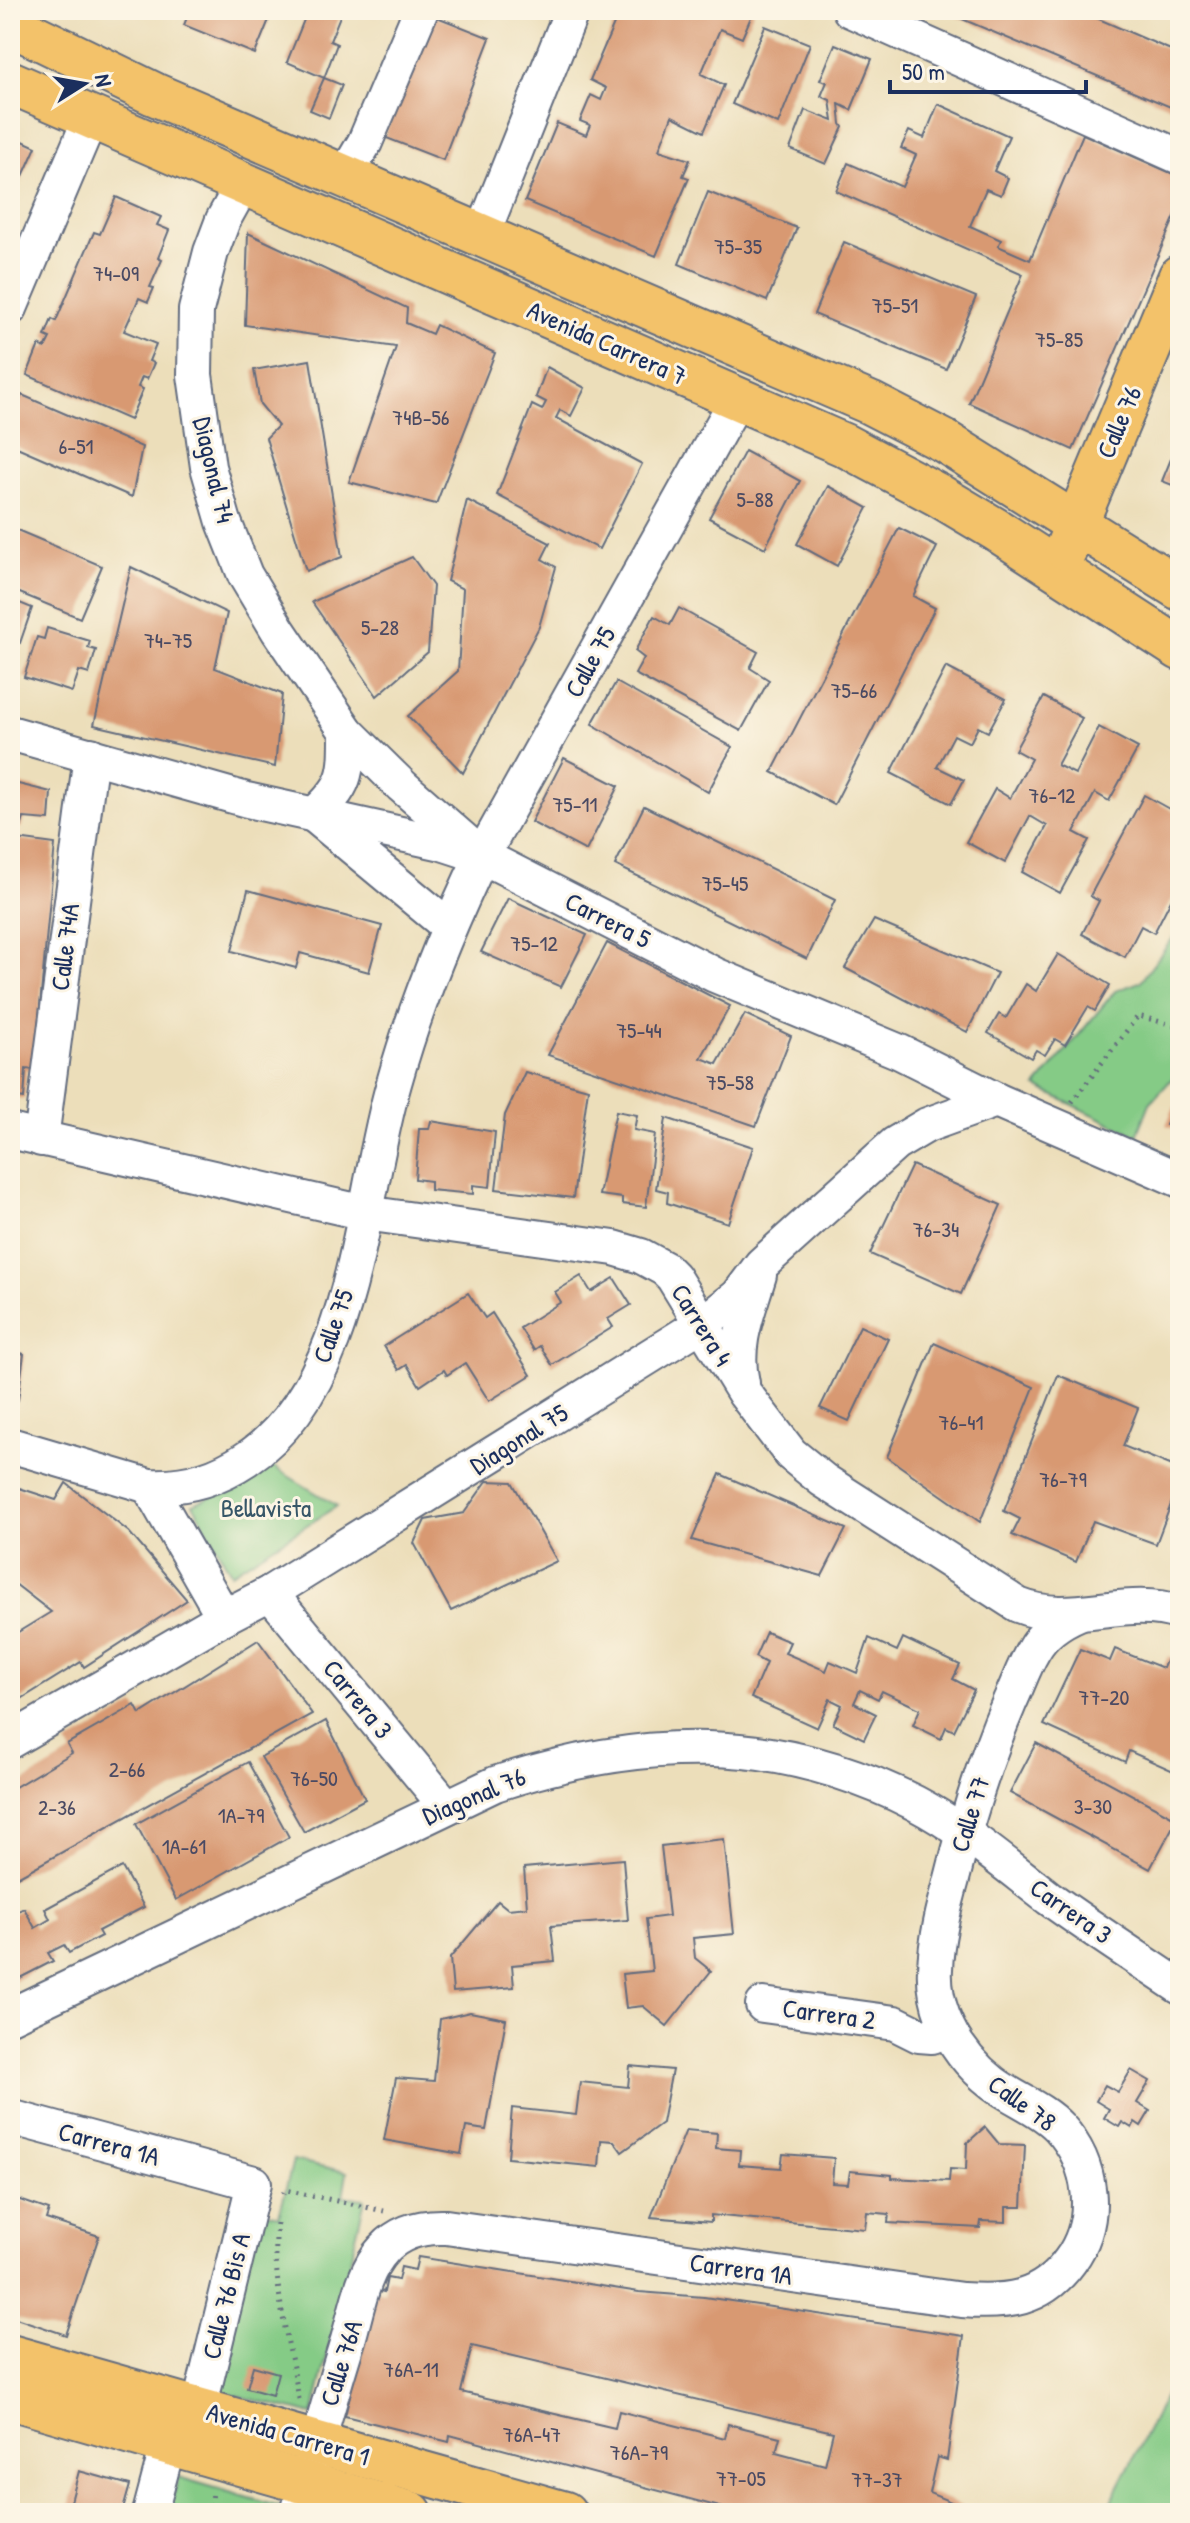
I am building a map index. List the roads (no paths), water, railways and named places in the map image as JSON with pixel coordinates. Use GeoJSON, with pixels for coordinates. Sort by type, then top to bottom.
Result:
{"type":"FeatureCollection","features":[{"type":"Feature","properties":{"kind":"main road","name":"Avenida Carrera 7"},"geometry":{"type":"LineString","coordinates":[[10,24],[154,94],[870,403],[944,441],[1180,589]]}},
{"type":"Feature","properties":{"kind":"main road","name":"Avenida Carrera 7"},"geometry":{"type":"LineString","coordinates":[[10,82],[844,445],[938,495],[1058,568],[1180,649]]}},
{"type":"Feature","properties":{"kind":"main road","name":"Calle 76"},"geometry":{"type":"LineString","coordinates":[[1058,568],[1180,276]]}},
{"type":"Feature","properties":{"kind":"main road","name":"Avenida Carrera 1"},"geometry":{"type":"LineString","coordinates":[[10,2356],[199,2409],[309,2426],[565,2513]]}},
{"type":"Feature","properties":{"kind":"main road","name":"Avenida Carrera 1"},"geometry":{"type":"LineString","coordinates":[[10,2398],[168,2445],[302,2498],[411,2513]]}},
{"type":"Feature","properties":{"kind":"street"},"geometry":{"type":"LineString","coordinates":[[345,176],[365,142],[421,10]]}},
{"type":"Feature","properties":{"kind":"street"},"geometry":{"type":"LineString","coordinates":[[482,235],[572,10]]}},
{"type":"Feature","properties":{"kind":"street"},"geometry":{"type":"LineString","coordinates":[[850,10],[1180,157]]}},
{"type":"Feature","properties":{"kind":"street"},"geometry":{"type":"LineString","coordinates":[[10,308],[91,117]]}},
{"type":"Feature","properties":{"kind":"street","name":"Diagonal 74"},"geometry":{"type":"LineString","coordinates":[[243,184],[223,220],[211,252],[196,310],[195,375],[208,467],[224,522],[245,575],[347,732],[402,786],[482,856]]}},
{"type":"Feature","properties":{"kind":"street","name":"Calle 75"},"geometry":{"type":"LineString","coordinates":[[149,1486],[173,1487],[196,1483],[231,1469],[267,1445],[305,1398],[336,1334],[392,1086],[448,926],[482,856],[737,399]]}},
{"type":"Feature","properties":{"kind":"street"},"geometry":{"type":"LineString","coordinates":[[347,732],[347,766],[343,779],[335,796],[314,815],[448,926]]}},
{"type":"Feature","properties":{"kind":"street","name":"Carrera 5"},"geometry":{"type":"LineString","coordinates":[[10,733],[247,800],[442,843],[482,856],[715,975],[900,1052],[996,1100],[1180,1180]]}},
{"type":"Feature","properties":{"kind":"street","name":"Calle 74A"},"geometry":{"type":"LineString","coordinates":[[25,1135],[91,755]]}},
{"type":"Feature","properties":{"kind":"street","name":"Diagonal 75"},"geometry":{"type":"LineString","coordinates":[[10,1741],[270,1593],[703,1323],[738,1296],[762,1264],[895,1144],[927,1125],[996,1100]]}},
{"type":"Feature","properties":{"kind":"street","name":"Carrera 4"},"geometry":{"type":"LineString","coordinates":[[25,1135],[365,1213],[614,1248],[637,1255],[665,1269],[673,1277],[745,1394],[791,1454],[823,1480],[1018,1605],[1054,1615],[1149,1607],[1180,1613]]}},
{"type":"Feature","properties":{"kind":"street"},"geometry":{"type":"LineString","coordinates":[[745,1394],[738,1355],[740,1333],[762,1264]]}},
{"type":"Feature","properties":{"kind":"street"},"geometry":{"type":"LineString","coordinates":[[10,1445],[149,1486],[224,1617]]}},
{"type":"Feature","properties":{"kind":"street","name":"Carrera 3"},"geometry":{"type":"LineString","coordinates":[[270,1593],[446,1806]]}},
{"type":"Feature","properties":{"kind":"street"},"geometry":{"type":"LineString","coordinates":[[1018,1605],[1030,1626],[1033,1650]]}},
{"type":"Feature","properties":{"kind":"street","name":"Calle 77"},"geometry":{"type":"LineString","coordinates":[[935,1986],[937,1948],[963,1833],[996,1735],[1033,1650],[1045,1634],[1061,1621],[1079,1613]]}},
{"type":"Feature","properties":{"kind":"street","name":"Diagonal 76"},"geometry":{"type":"LineString","coordinates":[[10,2016],[495,1784],[547,1767],[601,1756],[708,1747],[762,1753],[816,1764],[867,1781],[917,1804],[963,1833]]}},
{"type":"Feature","properties":{"kind":"street","name":"Carrera 3"},"geometry":{"type":"LineString","coordinates":[[963,1833],[1054,1901],[1180,1987]]}},
{"type":"Feature","properties":{"kind":"street","name":"Carrera 2"},"geometry":{"type":"LineString","coordinates":[[895,2023],[911,2013],[935,1986]]}},
{"type":"Feature","properties":{"kind":"street","name":"Calle 78"},"geometry":{"type":"LineString","coordinates":[[935,1986],[948,2030],[971,2064],[994,2084],[1058,2126],[1077,2150],[1088,2183],[1089,2207],[1086,2229],[1064,2269]]}},
{"type":"Feature","properties":{"kind":"street","name":"Carrera 2"},"geometry":{"type":"LineString","coordinates":[[763,2005],[895,2023],[919,2035],[932,2036],[948,2030]]}},
{"type":"Feature","properties":{"kind":"street","name":"Carrera 1A"},"geometry":{"type":"LineString","coordinates":[[10,2117],[268,2191]]}},
{"type":"Feature","properties":{"kind":"street","name":"Calle 76 Bis A"},"geometry":{"type":"LineString","coordinates":[[199,2409],[268,2191]]}},
{"type":"Feature","properties":{"kind":"street","name":"Carrera 1A"},"geometry":{"type":"LineString","coordinates":[[410,2231],[446,2227],[998,2303],[1025,2296],[1043,2287],[1064,2269]]}},
{"type":"Feature","properties":{"kind":"street","name":"Calle 76A"},"geometry":{"type":"LineString","coordinates":[[302,2498],[309,2426],[368,2272],[385,2247],[410,2231]]}},
{"type":"Feature","properties":{"kind":"street"},"geometry":{"type":"LineString","coordinates":[[150,2513],[168,2445]]}},
{"type":"Feature","properties":{"kind":"park label","name":"Bellavista"},"geometry":{"type":"Point","coordinates":[266,1508]}}]}
